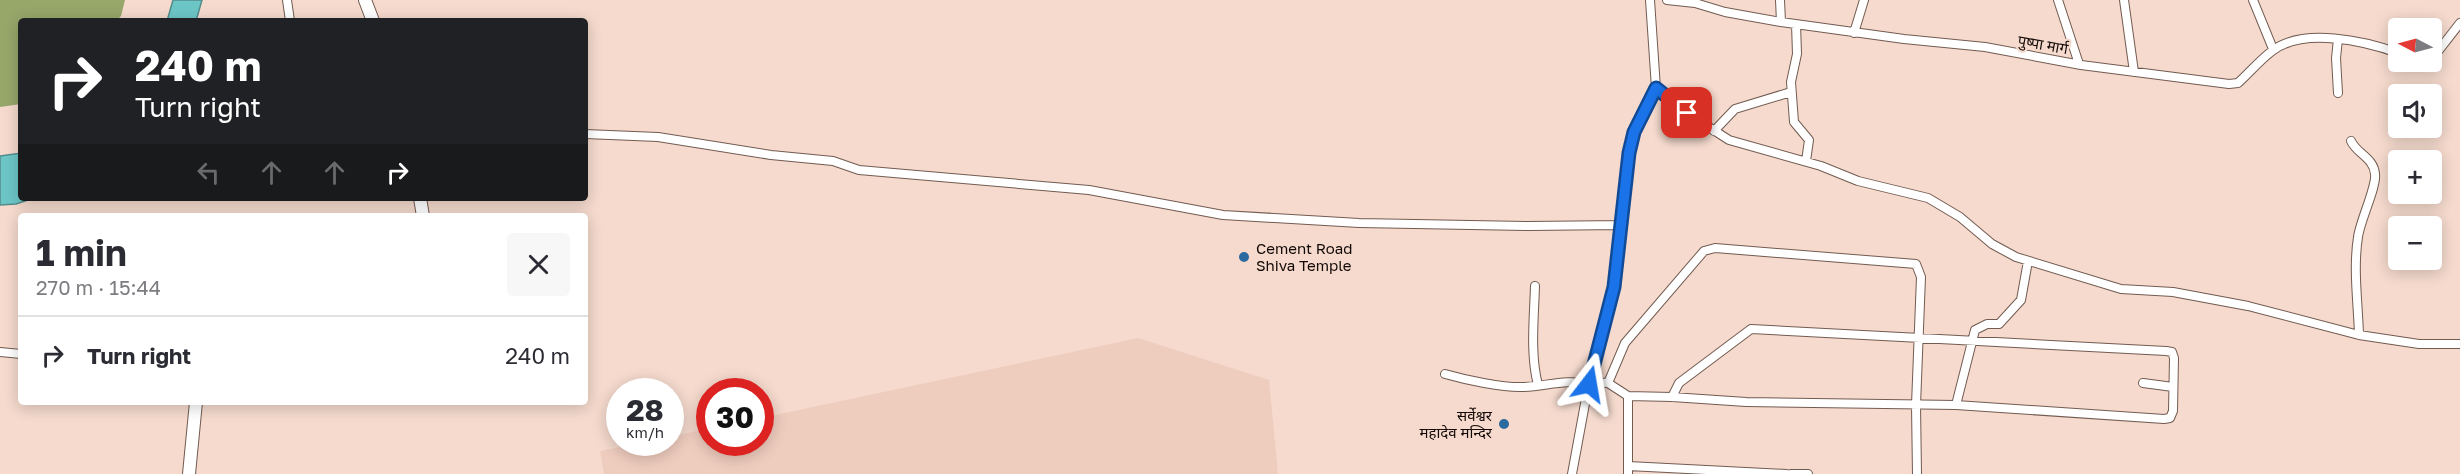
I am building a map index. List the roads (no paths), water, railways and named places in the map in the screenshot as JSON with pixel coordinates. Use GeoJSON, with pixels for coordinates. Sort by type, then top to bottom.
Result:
{"type":"FeatureCollection","features":[{"type":"Feature","properties":{"kind":"street"},"geometry":{"type":"LineString","coordinates":[[287,0],[290,18]]}},
{"type":"Feature","properties":{"kind":"street"},"geometry":{"type":"LineString","coordinates":[[365,0],[372,18]]}},
{"type":"Feature","properties":{"kind":"street"},"geometry":{"type":"LineString","coordinates":[[1572,474],[1589,383],[1614,287],[1629,153],[1634,132],[1656,88],[1650,0]]}},
{"type":"Feature","properties":{"kind":"street","name":"पुष्पा मार्ग"},"geometry":{"type":"LineString","coordinates":[[1668,0],[1695,3],[1725,12],[1781,22],[1854,33],[1985,47],[2134,72],[2238,83],[2273,49],[2307,37],[2338,39],[2388,51]]}},
{"type":"Feature","properties":{"kind":"street"},"geometry":{"type":"LineString","coordinates":[[1780,0],[1781,22]]}},
{"type":"Feature","properties":{"kind":"street"},"geometry":{"type":"LineString","coordinates":[[1854,33],[1864,0]]}},
{"type":"Feature","properties":{"kind":"street"},"geometry":{"type":"LineString","coordinates":[[2058,0],[2079,64]]}},
{"type":"Feature","properties":{"kind":"street"},"geometry":{"type":"LineString","coordinates":[[2124,0],[2134,72]]}},
{"type":"Feature","properties":{"kind":"street"},"geometry":{"type":"LineString","coordinates":[[2253,0],[2273,49]]}},
{"type":"Feature","properties":{"kind":"street"},"geometry":{"type":"LineString","coordinates":[[2442,45],[2460,23]]}},
{"type":"Feature","properties":{"kind":"street"},"geometry":{"type":"LineString","coordinates":[[1796,24],[1797,54],[1791,92],[1794,122],[1809,140],[1806,161]]}},
{"type":"Feature","properties":{"kind":"street"},"geometry":{"type":"LineString","coordinates":[[2338,39],[2336,58],[2338,93]]}},
{"type":"Feature","properties":{"kind":"street"},"geometry":{"type":"LineString","coordinates":[[1656,88],[1729,141],[1806,161],[1858,181],[1928,198],[1960,217],[1992,244],[2016,258],[2121,289],[2173,292],[2238,304],[2359,334],[2419,344],[2460,344]]}},
{"type":"Feature","properties":{"kind":"street"},"geometry":{"type":"LineString","coordinates":[[1714,131],[1736,109],[1791,92]]}},
{"type":"Feature","properties":{"kind":"street"},"geometry":{"type":"LineString","coordinates":[[588,134],[658,137],[771,155],[833,162],[859,170],[1089,190],[1222,215],[1359,223],[1621,225]]}},
{"type":"Feature","properties":{"kind":"street"},"geometry":{"type":"LineString","coordinates":[[2351,141],[2373,165],[2376,176],[2358,236],[2355,278],[2359,334]]}},
{"type":"Feature","properties":{"kind":"street"},"geometry":{"type":"LineString","coordinates":[[1608,383],[1625,343],[1704,251],[1715,248],[1916,264],[1921,277],[1916,405],[1917,474]]}},
{"type":"Feature","properties":{"kind":"street"},"geometry":{"type":"LineString","coordinates":[[1956,405],[1975,330],[1987,324],[1999,324],[2021,300],[2028,261]]}},
{"type":"Feature","properties":{"kind":"street"},"geometry":{"type":"LineString","coordinates":[[1535,286],[1534,370],[1538,385]]}},
{"type":"Feature","properties":{"kind":"street"},"geometry":{"type":"LineString","coordinates":[[1445,374],[1521,387],[1574,381],[1608,383],[1628,396],[1746,402],[1956,405],[2164,419],[2170,418],[2173,411],[2172,352],[1751,328],[1679,383],[1672,397]]}},
{"type":"Feature","properties":{"kind":"street"},"geometry":{"type":"LineString","coordinates":[[0,352],[18,354]]}},
{"type":"Feature","properties":{"kind":"street"},"geometry":{"type":"LineString","coordinates":[[2143,383],[2173,387]]}},
{"type":"Feature","properties":{"kind":"street"},"geometry":{"type":"LineString","coordinates":[[1628,396],[1628,470],[1786,474]]}},
{"type":"Feature","properties":{"kind":"street"},"geometry":{"type":"LineString","coordinates":[[189,474],[196,405]]}},
{"type":"Feature","properties":{"kind":"street"},"geometry":{"type":"LineString","coordinates":[[1791,474],[1808,474]]}},
{"type":"Feature","properties":{"kind":"water"},"geometry":{"type":"Polygon","coordinates":[[[173,0],[202,0],[197,18],[168,18],[173,0]]]}},
{"type":"Feature","properties":{"kind":"water"},"geometry":{"type":"Polygon","coordinates":[[[18,153],[18,201],[25,201],[0,205],[0,156],[18,153]]]}},
{"type":"Feature","properties":{"kind":"place","name":"Cement Road Shiva Temple"},"geometry":{"type":"Point","coordinates":[1244,257]}},
{"type":"Feature","properties":{"kind":"place","name":"सर्वेश्वर महादेव मन्दिर"},"geometry":{"type":"Point","coordinates":[1504,424]}}]}
